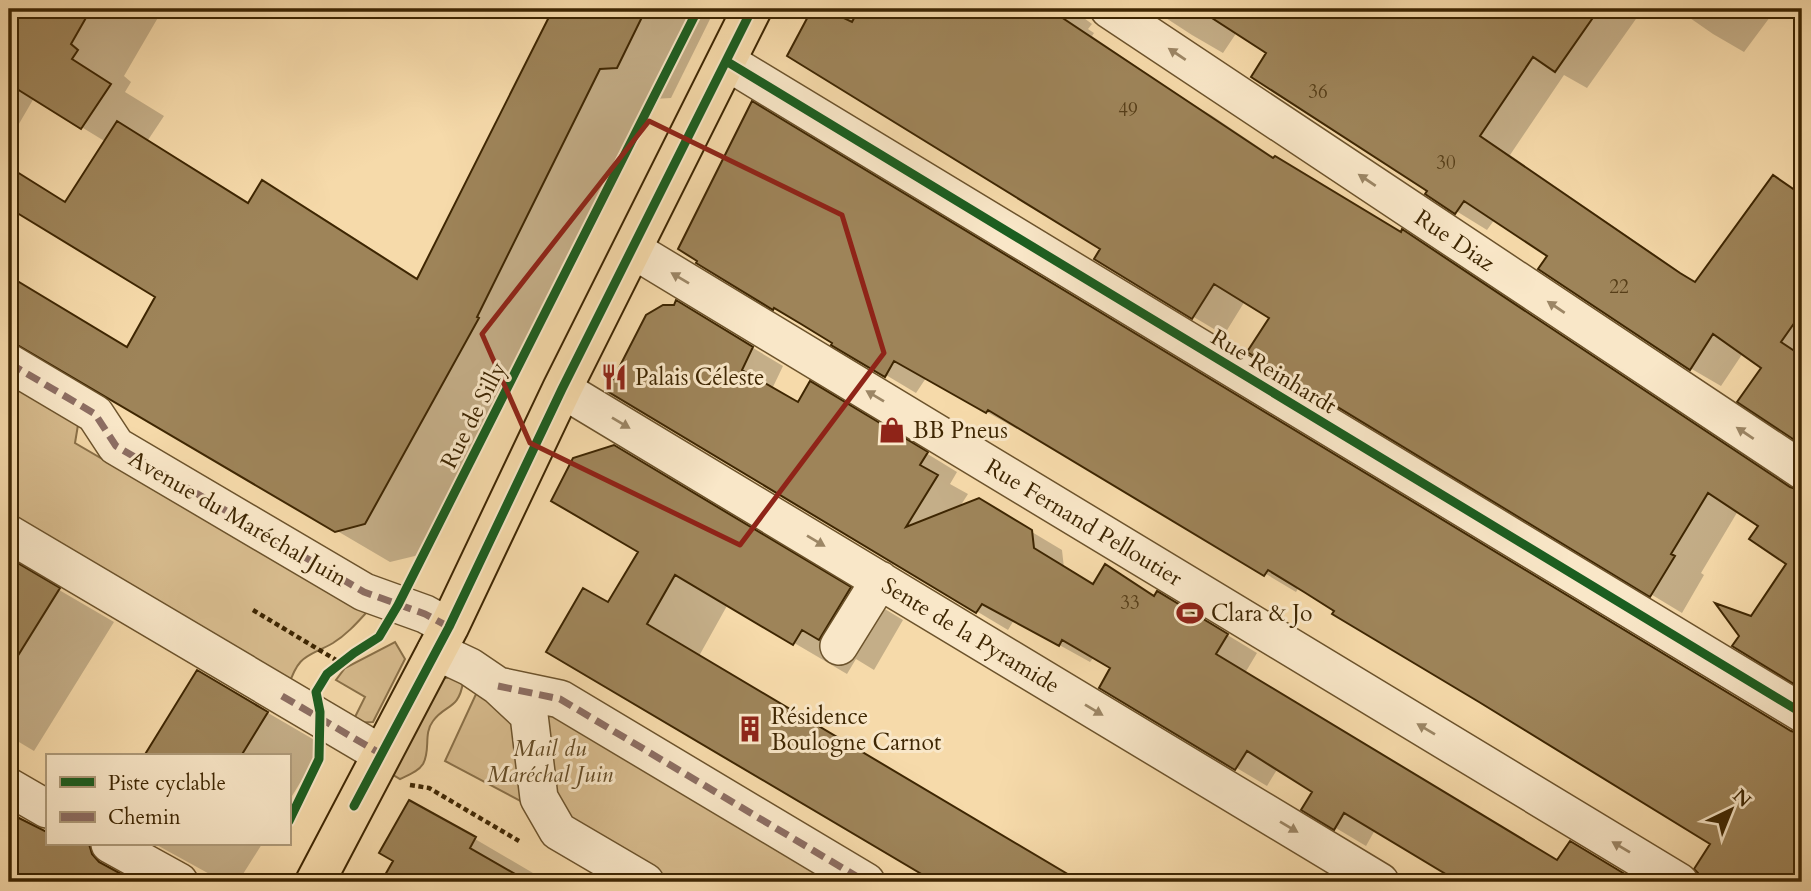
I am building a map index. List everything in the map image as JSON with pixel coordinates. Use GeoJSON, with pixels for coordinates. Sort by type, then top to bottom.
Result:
{"type":"FeatureCollection","features":[{"type":"Feature","properties":{"kind":"main road"},"geometry":{"type":"LineString","coordinates":[[315,882],[442,639],[562,388],[752,9]]}},
{"type":"Feature","properties":{"kind":"street","name":"Rue Diaz"},"geometry":{"type":"LineString","coordinates":[[1109,9],[1802,470]]}},
{"type":"Feature","properties":{"kind":"street","name":"Rue Reinhardt"},"geometry":{"type":"LineString","coordinates":[[726,61],[1802,713]]}},
{"type":"Feature","properties":{"kind":"street","name":"Rue Fernand Pelloutier"},"geometry":{"type":"LineString","coordinates":[[632,249],[1679,882]]}},
{"type":"Feature","properties":{"kind":"street","name":"Avenue du Maréchal Juin"},"geometry":{"type":"LineString","coordinates":[[9,363],[95,414],[116,446],[364,592],[425,614],[442,639],[470,667],[510,674],[560,699],[866,882]]}},
{"type":"Feature","properties":{"kind":"street","name":"Sente de la Pyramide"},"geometry":{"type":"LineString","coordinates":[[562,388],[880,580],[1330,869],[1380,882]]}},
{"type":"Feature","properties":{"kind":"street"},"geometry":{"type":"LineString","coordinates":[[9,534],[282,696],[374,766]]}},
{"type":"Feature","properties":{"kind":"street"},"geometry":{"type":"LineString","coordinates":[[839,646],[880,580]]}},
{"type":"Feature","properties":{"kind":"street","name":"Avenue du Maréchal Juin"},"geometry":{"type":"LineString","coordinates":[[510,674],[529,715],[539,798],[558,831],[645,882]]}},
{"type":"Feature","properties":{"kind":"street"},"geometry":{"type":"LineString","coordinates":[[9,787],[46,808]]}},
{"type":"Feature","properties":{"kind":"street"},"geometry":{"type":"LineString","coordinates":[[114,846],[179,882]]}},
{"type":"Feature","properties":{"kind":"path"},"geometry":{"type":"LineString","coordinates":[[253,610],[341,663]]}},
{"type":"Feature","properties":{"kind":"path"},"geometry":{"type":"LineString","coordinates":[[374,766],[429,788],[521,842]]}},
{"type":"Feature","properties":{"kind":"highlighted area"},"geometry":{"type":"Polygon","coordinates":[[[649,121],[842,215],[884,353],[740,545],[530,443],[482,334],[649,121]]]}},
{"type":"Feature","properties":{"kind":"green space"},"geometry":{"type":"Polygon","coordinates":[[[9,384],[78,425],[75,443],[366,613],[338,640],[305,658],[296,668],[288,687],[9,524],[9,384]]]}},
{"type":"Feature","properties":{"kind":"green space"},"geometry":{"type":"Polygon","coordinates":[[[395,642],[405,659],[373,722],[352,723],[365,697],[336,680],[345,668],[395,642]]]}},
{"type":"Feature","properties":{"kind":"green space"},"geometry":{"type":"Polygon","coordinates":[[[455,677],[463,682],[461,691],[455,702],[430,726],[423,764],[400,779],[390,773],[437,679],[455,677]]]}},
{"type":"Feature","properties":{"kind":"green space","name":"Mail du Maréchal Juin"},"geometry":{"type":"Polygon","coordinates":[[[477,692],[559,709],[843,882],[662,882],[549,816],[445,761],[477,692]]]}},
{"type":"Feature","properties":{"kind":"building"},"geometry":{"type":"Polygon","coordinates":[[[9,9],[91,9],[71,44],[78,50],[72,59],[111,84],[81,129],[9,84],[9,9]]]}},
{"type":"Feature","properties":{"kind":"building"},"geometry":{"type":"Polygon","coordinates":[[[553,9],[646,9],[617,68],[600,69],[477,317],[479,318],[365,524],[335,532],[9,340],[9,276],[127,347],[155,297],[9,208],[9,167],[65,202],[117,121],[248,203],[262,180],[417,279],[553,9]]]}},
{"type":"Feature","properties":{"kind":"building"},"geometry":{"type":"Polygon","coordinates":[[[812,9],[825,9],[852,22],[859,9],[1049,9],[1273,158],[1275,156],[1401,232],[1402,229],[1790,487],[1802,491],[1802,689],[1732,646],[1739,636],[1715,603],[1751,616],[1786,564],[1749,539],[1758,526],[1708,493],[1671,554],[1675,556],[1650,597],[1247,352],[1269,318],[1214,284],[1192,319],[1094,259],[1100,249],[787,56],[812,9]]]}},
{"type":"Feature","properties":{"kind":"building"},"geometry":{"type":"Polygon","coordinates":[[[1198,9],[1599,9],[1555,72],[1533,57],[1480,136],[1695,282],[1773,175],[1802,195],[1802,312],[1781,342],[1802,356],[1802,445],[1737,402],[1761,368],[1713,334],[1690,370],[1538,269],[1547,256],[1464,201],[1455,214],[1425,194],[1427,191],[1251,77],[1266,53],[1198,9]]]}},
{"type":"Feature","properties":{"kind":"building"},"geometry":{"type":"Polygon","coordinates":[[[752,101],[1791,731],[1802,734],[1802,882],[1700,882],[1694,869],[1710,844],[1332,614],[1334,611],[1304,592],[1268,570],[1264,576],[988,410],[986,413],[894,361],[885,377],[696,263],[697,261],[678,249],[752,101]]]}},
{"type":"Feature","properties":{"kind":"building"},"geometry":{"type":"Polygon","coordinates":[[[676,300],[753,347],[742,370],[798,402],[810,381],[928,452],[920,465],[938,475],[906,527],[979,498],[1032,530],[1034,548],[1093,584],[1105,564],[1154,596],[1157,591],[1228,634],[1216,654],[1557,860],[1570,841],[1638,882],[1459,882],[1344,813],[1334,830],[1301,810],[1312,792],[1247,751],[1235,770],[1099,688],[1110,668],[1062,640],[1059,646],[982,604],[976,613],[607,391],[646,315],[663,305],[674,305],[676,300]]]}},
{"type":"Feature","properties":{"kind":"building","name":"Résidence Boulogne Carnot"},"geometry":{"type":"Polygon","coordinates":[[[614,445],[851,587],[819,640],[802,630],[793,645],[675,575],[647,624],[1081,882],[935,882],[546,652],[583,588],[608,602],[638,552],[551,501],[573,458],[614,445]]]}},
{"type":"Feature","properties":{"kind":"building"},"geometry":{"type":"Polygon","coordinates":[[[9,558],[60,588],[9,670],[9,558]]]}},
{"type":"Feature","properties":{"kind":"building"},"geometry":{"type":"Polygon","coordinates":[[[197,670],[268,712],[242,754],[145,754],[197,670]]]}},
{"type":"Feature","properties":{"kind":"building"},"geometry":{"type":"Polygon","coordinates":[[[409,800],[476,837],[470,848],[529,882],[381,882],[393,861],[379,853],[409,800]]]}},
{"type":"Feature","properties":{"kind":"building"},"geometry":{"type":"Polygon","coordinates":[[[9,813],[46,832],[46,846],[90,846],[99,862],[136,882],[9,882],[9,813]]]}},
{"type":"Feature","properties":{"kind":"marked path"},"geometry":{"type":"LineString","coordinates":[[9,363],[95,414],[116,446],[364,592],[425,614],[449,627]]}},
{"type":"Feature","properties":{"kind":"marked path"},"geometry":{"type":"LineString","coordinates":[[498,686],[560,699],[866,882]]}},
{"type":"Feature","properties":{"kind":"marked path"},"geometry":{"type":"LineString","coordinates":[[282,696],[381,754]]}},
{"type":"Feature","properties":{"kind":"cycle path","name":"Rue de Silly"},"geometry":{"type":"LineString","coordinates":[[290,819],[319,759],[320,712],[316,692],[327,674],[379,637],[398,605],[698,9]]}},
{"type":"Feature","properties":{"kind":"cycle path"},"geometry":{"type":"LineString","coordinates":[[354,806],[449,627],[562,389],[752,9]]}},
{"type":"Feature","properties":{"kind":"cycle path"},"geometry":{"type":"LineString","coordinates":[[726,61],[1802,713]]}},
{"type":"Feature","properties":{"kind":"place","name":"Palais Céleste"},"geometry":{"type":"Point","coordinates":[614,377]}},
{"type":"Feature","properties":{"kind":"place","name":"BB Pneus"},"geometry":{"type":"Point","coordinates":[892,430]}},
{"type":"Feature","properties":{"kind":"place","name":"Clara & Jo"},"geometry":{"type":"Point","coordinates":[1190,613]}},
{"type":"Feature","properties":{"kind":"place","name":"Résidence Boulogne Carnot"},"geometry":{"type":"Point","coordinates":[750,729]}}]}
